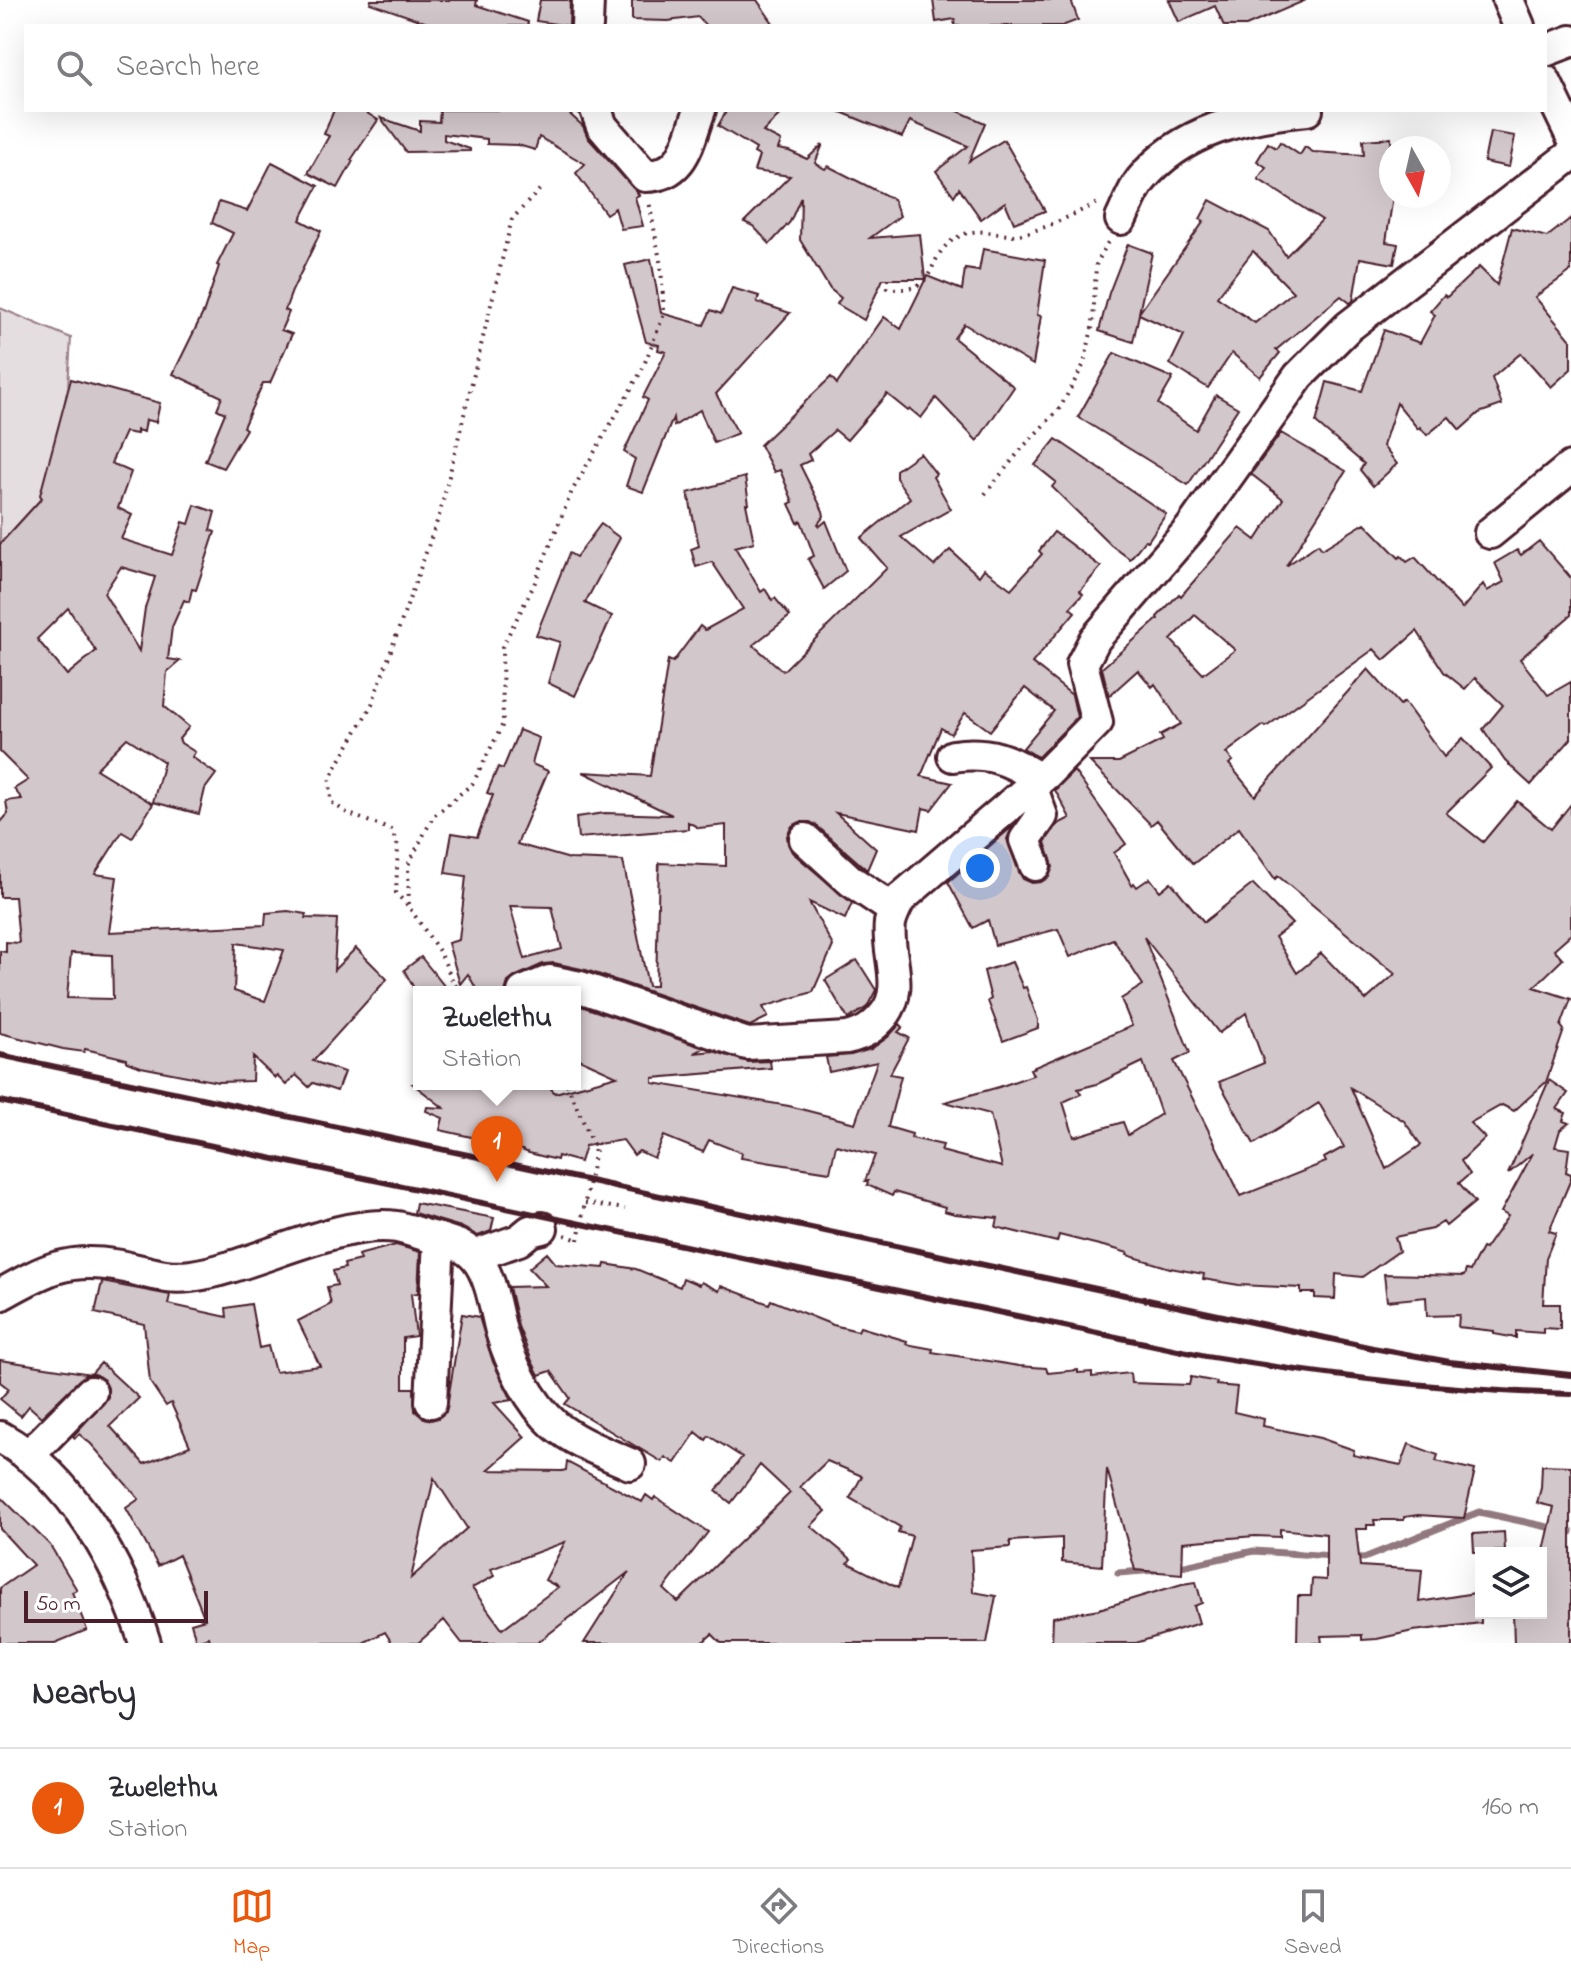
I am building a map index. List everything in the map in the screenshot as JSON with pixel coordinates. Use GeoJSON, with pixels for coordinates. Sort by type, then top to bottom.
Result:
{"type":"FeatureCollection","features":[{"type":"Feature","properties":{"kind":"street"},"geometry":{"type":"LineString","coordinates":[[587,24],[588,0]]}},
{"type":"Feature","properties":{"kind":"street"},"geometry":{"type":"LineString","coordinates":[[1508,0],[1518,24]]}},
{"type":"Feature","properties":{"kind":"street"},"geometry":{"type":"LineString","coordinates":[[1547,50],[1571,41]]}},
{"type":"Feature","properties":{"kind":"street"},"geometry":{"type":"LineString","coordinates":[[1547,85],[1571,135]]}},
{"type":"Feature","properties":{"kind":"street"},"geometry":{"type":"LineString","coordinates":[[597,112],[610,136],[645,176],[661,176],[674,169],[699,112]]}},
{"type":"Feature","properties":{"kind":"street"},"geometry":{"type":"LineString","coordinates":[[1109,211],[1165,154],[1201,132],[1295,112]]}},
{"type":"Feature","properties":{"kind":"street"},"geometry":{"type":"LineString","coordinates":[[581,987],[747,1044],[847,1038],[863,1034],[877,1024],[890,1008],[895,992],[890,922],[900,899],[1035,782],[1097,722],[1082,664],[1095,639],[1191,528],[1299,376],[1348,327],[1571,155]]}},
{"type":"Feature","properties":{"kind":"street"},"geometry":{"type":"LineString","coordinates":[[1490,533],[1571,467]]}},
{"type":"Feature","properties":{"kind":"street"},"geometry":{"type":"LineString","coordinates":[[953,756],[972,753],[1003,757],[1035,782],[1042,816],[1025,840],[1035,865]]}},
{"type":"Feature","properties":{"kind":"street"},"geometry":{"type":"LineString","coordinates":[[805,839],[851,881],[894,910]]}},
{"type":"Feature","properties":{"kind":"street"},"geometry":{"type":"LineString","coordinates":[[538,986],[550,981],[575,986]]}},
{"type":"Feature","properties":{"kind":"street"},"geometry":{"type":"LineString","coordinates":[[0,1295],[34,1276],[72,1262],[114,1265],[159,1277],[189,1277],[225,1269],[355,1228],[395,1226],[455,1244],[474,1256],[483,1271],[504,1340],[518,1373],[536,1401],[554,1424],[572,1437],[630,1464]]}},
{"type":"Feature","properties":{"kind":"street"},"geometry":{"type":"LineString","coordinates":[[474,1256],[542,1228]]}},
{"type":"Feature","properties":{"kind":"street"},"geometry":{"type":"LineString","coordinates":[[431,1402],[439,1239]]}},
{"type":"Feature","properties":{"kind":"street"},"geometry":{"type":"LineString","coordinates":[[28,1456],[91,1392]]}},
{"type":"Feature","properties":{"kind":"street"},"geometry":{"type":"LineString","coordinates":[[0,1437],[28,1456],[64,1491],[90,1524],[134,1608],[145,1643]]}},
{"type":"Feature","properties":{"kind":"path"},"geometry":{"type":"LineString","coordinates":[[409,907],[408,865],[433,817],[473,783],[503,724],[502,647],[533,587],[572,491],[642,370],[664,314],[661,266],[645,176]]}},
{"type":"Feature","properties":{"kind":"path"},"geometry":{"type":"LineString","coordinates":[[456,986],[441,954],[396,893],[398,846],[391,830],[347,813],[331,802],[330,778],[372,704],[440,513],[512,219],[543,186]]}},
{"type":"Feature","properties":{"kind":"path"},"geometry":{"type":"LineString","coordinates":[[886,288],[917,288],[925,281],[936,259],[950,242],[961,235],[985,230],[1015,235],[1109,211],[1096,265],[1093,324],[1084,364],[1060,408],[985,494]]}},
{"type":"Feature","properties":{"kind":"path"},"geometry":{"type":"LineString","coordinates":[[570,1090],[595,1149],[578,1240]]}},
{"type":"Feature","properties":{"kind":"path"},"geometry":{"type":"LineString","coordinates":[[585,1203],[625,1209]]}},
{"type":"Feature","properties":{"kind":"shaded area"},"geometry":{"type":"Polygon","coordinates":[[[0,308],[71,338],[68,387],[46,493],[0,544],[0,308]]]}},
{"type":"Feature","properties":{"kind":"building"},"geometry":{"type":"Polygon","coordinates":[[[371,0],[477,0],[476,5],[528,22],[430,24],[370,3],[371,0]]]}},
{"type":"Feature","properties":{"kind":"building"},"geometry":{"type":"Polygon","coordinates":[[[540,0],[570,0],[569,24],[536,21],[540,0]]]}},
{"type":"Feature","properties":{"kind":"building"},"geometry":{"type":"Polygon","coordinates":[[[632,0],[757,0],[774,24],[704,24],[698,17],[668,21],[632,20],[632,0]]]}},
{"type":"Feature","properties":{"kind":"building"},"geometry":{"type":"Polygon","coordinates":[[[933,0],[1071,0],[1078,20],[1067,24],[954,24],[955,19],[936,22],[933,0]]]}},
{"type":"Feature","properties":{"kind":"building"},"geometry":{"type":"Polygon","coordinates":[[[1169,0],[1306,0],[1251,24],[1223,24],[1215,6],[1179,22],[1169,0]]]}},
{"type":"Feature","properties":{"kind":"building"},"geometry":{"type":"Polygon","coordinates":[[[333,112],[365,112],[378,120],[351,160],[338,188],[308,173],[329,136],[324,134],[333,112]]]}},
{"type":"Feature","properties":{"kind":"building"},"geometry":{"type":"Polygon","coordinates":[[[440,112],[567,112],[583,126],[588,138],[639,195],[635,197],[643,226],[621,229],[615,208],[606,214],[576,173],[585,164],[539,137],[535,150],[518,145],[487,144],[487,139],[444,134],[444,140],[470,151],[406,152],[381,118],[420,131],[420,121],[439,122],[440,112]]]}},
{"type":"Feature","properties":{"kind":"building"},"geometry":{"type":"Polygon","coordinates":[[[726,112],[782,112],[763,132],[781,141],[778,149],[807,159],[823,144],[815,163],[825,169],[828,166],[893,199],[900,216],[870,238],[920,234],[925,279],[883,279],[864,320],[837,304],[841,298],[830,289],[800,240],[801,197],[790,222],[770,244],[753,226],[744,222],[790,176],[754,171],[759,156],[754,153],[756,149],[718,126],[726,112]]]}},
{"type":"Feature","properties":{"kind":"building"},"geometry":{"type":"Polygon","coordinates":[[[841,112],[960,112],[985,123],[969,161],[1004,140],[1045,211],[1014,223],[1005,202],[981,219],[959,188],[954,196],[936,171],[968,146],[910,121],[902,137],[841,112]]]}},
{"type":"Feature","properties":{"kind":"building"},"geometry":{"type":"Polygon","coordinates":[[[1490,132],[1515,136],[1509,167],[1484,162],[1490,132]]]}},
{"type":"Feature","properties":{"kind":"building"},"geometry":{"type":"Polygon","coordinates":[[[1379,139],[1379,208],[1391,208],[1386,242],[1398,244],[1394,264],[1360,258],[1353,301],[1350,303],[1341,296],[1276,350],[1280,353],[1260,377],[1232,353],[1208,388],[1170,364],[1184,335],[1139,314],[1133,342],[1099,331],[1109,293],[1128,244],[1152,253],[1139,313],[1204,221],[1200,219],[1210,200],[1269,231],[1286,256],[1322,220],[1258,179],[1266,167],[1257,161],[1268,143],[1276,148],[1280,142],[1300,155],[1305,147],[1313,152],[1364,155],[1363,140],[1379,139]],[[1253,251],[1217,297],[1255,323],[1293,292],[1253,251]]]}},
{"type":"Feature","properties":{"kind":"building"},"geometry":{"type":"Polygon","coordinates":[[[272,162],[318,186],[300,220],[321,231],[285,310],[289,312],[281,330],[292,334],[270,383],[263,383],[243,427],[246,429],[223,468],[205,461],[225,413],[217,409],[222,397],[173,374],[204,311],[217,265],[233,233],[212,223],[219,202],[247,211],[272,162]]]}},
{"type":"Feature","properties":{"kind":"building"},"geometry":{"type":"Polygon","coordinates":[[[1571,218],[1571,271],[1535,297],[1571,340],[1571,369],[1551,387],[1521,353],[1492,378],[1502,405],[1479,413],[1460,430],[1449,417],[1427,435],[1420,427],[1418,429],[1397,403],[1383,446],[1397,464],[1373,486],[1360,470],[1364,464],[1316,423],[1327,382],[1362,391],[1384,330],[1420,343],[1435,315],[1430,311],[1444,295],[1447,297],[1479,267],[1497,285],[1512,228],[1547,237],[1571,218]]]}},
{"type":"Feature","properties":{"kind":"building"},"geometry":{"type":"Polygon","coordinates":[[[983,249],[1045,260],[1033,365],[964,324],[954,338],[1014,387],[977,441],[936,398],[921,418],[887,394],[847,440],[835,430],[808,454],[811,460],[800,465],[823,511],[824,516],[818,524],[820,526],[826,521],[846,571],[824,589],[808,559],[814,556],[801,521],[798,523],[789,504],[793,502],[780,470],[774,472],[760,445],[831,377],[837,384],[884,317],[901,329],[927,276],[962,290],[965,269],[979,271],[983,249]]]}},
{"type":"Feature","properties":{"kind":"building"},"geometry":{"type":"Polygon","coordinates":[[[651,259],[661,313],[704,325],[711,310],[721,314],[732,288],[759,296],[757,302],[790,313],[716,394],[738,433],[714,443],[700,410],[674,426],[673,418],[643,492],[626,486],[635,459],[624,452],[648,400],[643,397],[666,352],[658,350],[659,345],[646,342],[625,265],[651,259]]]}},
{"type":"Feature","properties":{"kind":"building"},"geometry":{"type":"Polygon","coordinates":[[[1114,353],[1173,378],[1158,404],[1196,430],[1216,395],[1238,408],[1188,485],[1078,417],[1114,353]]]}},
{"type":"Feature","properties":{"kind":"building"},"geometry":{"type":"Polygon","coordinates":[[[71,379],[160,403],[156,422],[146,420],[144,432],[125,432],[111,463],[131,472],[118,508],[132,515],[121,539],[172,555],[183,522],[189,524],[195,505],[215,512],[210,530],[215,532],[196,590],[192,589],[189,602],[184,600],[172,627],[168,659],[180,661],[167,672],[164,706],[189,727],[179,739],[181,743],[195,752],[192,757],[216,774],[205,789],[199,814],[153,802],[164,762],[127,738],[96,769],[153,804],[132,838],[122,832],[95,874],[117,877],[109,932],[265,925],[266,913],[288,911],[306,914],[306,918],[337,919],[334,970],[356,948],[387,979],[313,1061],[344,1072],[337,1091],[313,1083],[309,1087],[296,1075],[286,1085],[253,1057],[252,1081],[218,1082],[141,1067],[127,1062],[127,1059],[85,1049],[84,1052],[63,1049],[0,1033],[0,951],[6,952],[6,942],[19,943],[15,897],[0,897],[0,823],[8,814],[6,801],[22,799],[14,789],[28,780],[0,752],[0,544],[42,498],[40,495],[71,379]],[[121,567],[104,593],[139,651],[145,608],[155,577],[121,567]],[[68,608],[37,639],[67,675],[96,651],[68,608]],[[236,943],[234,991],[265,1001],[284,950],[236,943]],[[71,953],[67,998],[113,999],[112,955],[71,953]]]}},
{"type":"Feature","properties":{"kind":"building"},"geometry":{"type":"Polygon","coordinates":[[[1281,433],[1346,471],[1286,566],[1318,544],[1322,549],[1365,523],[1399,558],[1401,556],[1407,562],[1415,557],[1462,609],[1483,584],[1487,591],[1504,582],[1495,563],[1517,550],[1521,555],[1539,541],[1571,578],[1571,615],[1520,659],[1548,695],[1571,682],[1571,739],[1531,785],[1505,761],[1483,729],[1503,705],[1475,678],[1465,689],[1444,672],[1417,631],[1384,660],[1374,649],[1226,753],[1233,761],[1229,764],[1255,796],[1368,669],[1400,705],[1404,702],[1444,757],[1463,738],[1491,768],[1446,813],[1483,842],[1517,801],[1551,829],[1571,804],[1571,934],[1554,949],[1563,959],[1534,987],[1571,999],[1561,1026],[1564,1030],[1546,1082],[1514,1111],[1502,1105],[1470,1123],[1485,1138],[1461,1161],[1470,1174],[1459,1183],[1475,1202],[1446,1226],[1443,1222],[1432,1229],[1395,1237],[1399,1251],[1362,1277],[1336,1274],[1335,1299],[1315,1298],[1315,1293],[1301,1293],[1301,1288],[1239,1285],[1203,1279],[1204,1274],[1170,1268],[1115,1249],[1059,1235],[1057,1242],[996,1227],[998,1218],[955,1214],[944,1211],[945,1207],[894,1192],[892,1196],[867,1185],[868,1181],[865,1181],[875,1155],[836,1145],[830,1172],[741,1158],[742,1153],[709,1140],[703,1152],[664,1136],[654,1158],[639,1151],[634,1155],[623,1140],[585,1146],[580,1162],[529,1153],[477,1132],[476,1138],[440,1130],[443,1118],[426,1111],[427,1107],[444,1108],[421,1090],[552,1090],[555,1093],[581,1090],[581,1086],[617,1076],[581,1060],[581,1006],[704,1048],[694,1053],[713,1051],[748,1062],[770,1061],[771,1068],[653,1078],[653,1083],[789,1106],[855,1123],[877,1062],[829,1072],[826,1057],[851,1055],[871,1049],[900,1024],[903,1027],[898,1032],[909,1038],[890,1074],[901,1076],[888,1127],[912,1134],[911,1138],[943,1145],[941,1151],[1002,1167],[990,1114],[945,1102],[1033,1075],[1030,1069],[1132,1026],[1121,999],[1143,985],[1113,939],[1070,957],[1058,929],[995,945],[988,920],[973,928],[948,882],[1013,826],[1007,839],[1023,879],[1032,883],[1049,877],[1053,867],[1045,842],[1058,824],[1070,818],[1055,790],[1074,771],[1126,844],[1114,853],[1132,885],[1134,883],[1137,887],[1150,878],[1160,891],[1171,882],[1204,922],[1253,884],[1292,924],[1275,937],[1297,973],[1321,953],[1366,1000],[1395,974],[1278,876],[1275,879],[1239,828],[1193,864],[1157,820],[1151,825],[1090,762],[1119,762],[1163,740],[1160,735],[1181,724],[1155,684],[1152,687],[1138,670],[1109,696],[1102,668],[1158,619],[1179,594],[1181,596],[1240,528],[1256,540],[1283,499],[1251,474],[1281,433]],[[1195,615],[1171,640],[1203,674],[1235,650],[1195,615]],[[1144,937],[1190,1053],[1174,1061],[1241,1196],[1326,1162],[1324,1158],[1344,1147],[1319,1103],[1254,1144],[1219,1082],[1264,1063],[1246,1013],[1219,1033],[1144,937]],[[1143,1062],[1097,1084],[1078,1089],[1081,1094],[1063,1102],[1074,1137],[1123,1122],[1128,1135],[1161,1114],[1143,1062]],[[1351,1088],[1386,1169],[1421,1145],[1404,1121],[1351,1088]]]}},
{"type":"Feature","properties":{"kind":"building"},"geometry":{"type":"Polygon","coordinates":[[[1056,439],[1166,514],[1148,541],[1145,540],[1130,559],[1111,545],[1052,487],[1056,482],[1035,465],[1056,439]]]}},
{"type":"Feature","properties":{"kind":"building"},"geometry":{"type":"Polygon","coordinates":[[[920,453],[936,474],[933,477],[951,509],[901,537],[934,566],[950,550],[979,576],[984,569],[1011,589],[1042,554],[1039,551],[1054,532],[1101,567],[1070,608],[1075,612],[1032,663],[1072,695],[1077,717],[1038,757],[1023,748],[1054,711],[1025,688],[990,731],[965,713],[951,734],[941,728],[921,776],[952,783],[931,810],[923,808],[919,830],[836,813],[876,849],[867,870],[816,825],[800,822],[792,826],[787,836],[792,852],[852,903],[845,919],[809,902],[833,946],[813,992],[763,1007],[768,1017],[750,1026],[586,970],[554,963],[543,964],[516,976],[507,986],[475,986],[468,974],[460,984],[448,943],[459,940],[466,876],[445,873],[452,833],[477,837],[493,795],[487,793],[498,767],[503,769],[519,730],[539,738],[532,764],[548,771],[517,844],[570,859],[623,861],[648,986],[656,986],[659,863],[726,866],[726,825],[699,828],[688,822],[688,829],[578,838],[576,817],[605,813],[672,815],[583,772],[650,776],[668,660],[673,662],[700,626],[705,630],[743,609],[712,562],[696,567],[691,549],[699,546],[688,493],[745,477],[749,504],[746,504],[754,542],[735,547],[761,592],[765,589],[790,616],[753,645],[783,671],[887,568],[861,538],[910,498],[896,478],[896,470],[920,453]],[[510,906],[525,959],[562,949],[552,907],[510,906]]]}},
{"type":"Feature","properties":{"kind":"building"},"geometry":{"type":"Polygon","coordinates":[[[601,524],[620,538],[585,603],[612,616],[575,696],[548,683],[560,642],[536,635],[569,553],[576,557],[601,524]]]}},
{"type":"Feature","properties":{"kind":"building"},"geometry":{"type":"Polygon","coordinates":[[[421,957],[444,986],[413,986],[404,970],[421,957]]]}},
{"type":"Feature","properties":{"kind":"building"},"geometry":{"type":"Polygon","coordinates":[[[857,960],[876,990],[867,1007],[848,1019],[825,980],[857,960]]]}},
{"type":"Feature","properties":{"kind":"building"},"geometry":{"type":"Polygon","coordinates":[[[1012,962],[1023,988],[1026,987],[1038,1028],[1003,1041],[988,1001],[991,999],[984,971],[1012,962]]]}},
{"type":"Feature","properties":{"kind":"building"},"geometry":{"type":"Polygon","coordinates":[[[1549,1080],[1568,1093],[1557,1109],[1566,1113],[1563,1121],[1569,1123],[1560,1130],[1555,1147],[1569,1149],[1566,1172],[1571,1174],[1571,1179],[1549,1231],[1556,1233],[1546,1258],[1543,1304],[1560,1304],[1560,1329],[1543,1328],[1543,1333],[1516,1331],[1516,1338],[1494,1334],[1494,1331],[1458,1327],[1459,1315],[1427,1316],[1426,1297],[1387,1301],[1384,1274],[1464,1276],[1466,1270],[1470,1271],[1482,1248],[1485,1249],[1508,1216],[1501,1212],[1533,1153],[1508,1174],[1549,1080]]]}},
{"type":"Feature","properties":{"kind":"building"},"geometry":{"type":"Polygon","coordinates":[[[416,1203],[494,1218],[491,1231],[478,1236],[461,1227],[414,1213],[416,1203]]]}},
{"type":"Feature","properties":{"kind":"building"},"geometry":{"type":"Polygon","coordinates":[[[396,1245],[420,1252],[418,1293],[411,1294],[416,1336],[403,1338],[403,1388],[414,1388],[415,1411],[422,1417],[431,1420],[446,1412],[462,1314],[479,1317],[493,1362],[512,1400],[494,1403],[525,1437],[488,1470],[562,1471],[566,1470],[567,1462],[642,1502],[646,1495],[653,1500],[655,1497],[708,1532],[664,1589],[678,1602],[790,1493],[760,1465],[731,1503],[716,1491],[742,1457],[709,1436],[706,1440],[696,1432],[675,1463],[665,1457],[662,1462],[565,1404],[570,1398],[551,1371],[539,1375],[532,1361],[518,1326],[509,1287],[546,1286],[529,1268],[547,1253],[556,1264],[604,1268],[605,1264],[636,1269],[680,1287],[683,1278],[719,1291],[721,1286],[769,1304],[771,1300],[833,1325],[858,1331],[860,1327],[907,1341],[906,1344],[933,1349],[932,1352],[1046,1368],[1048,1373],[1078,1370],[1078,1373],[1092,1372],[1092,1377],[1130,1373],[1131,1383],[1189,1385],[1191,1377],[1217,1382],[1216,1385],[1237,1387],[1234,1412],[1264,1419],[1263,1426],[1320,1438],[1354,1450],[1353,1455],[1401,1465],[1409,1444],[1438,1455],[1436,1461],[1475,1470],[1464,1518],[1418,1515],[1404,1517],[1404,1520],[1374,1520],[1375,1525],[1367,1525],[1367,1529],[1356,1529],[1360,1566],[1422,1570],[1419,1602],[1475,1593],[1475,1619],[1481,1619],[1481,1623],[1413,1631],[1377,1639],[1362,1640],[1362,1635],[1321,1636],[1322,1643],[1297,1643],[1298,1596],[1311,1596],[1312,1579],[1326,1580],[1326,1534],[1280,1529],[1280,1537],[1183,1542],[1182,1574],[1135,1570],[1107,1469],[1102,1566],[1062,1562],[1062,1538],[1010,1541],[1010,1547],[971,1550],[973,1592],[996,1596],[987,1643],[721,1643],[712,1634],[702,1643],[584,1643],[629,1572],[537,1643],[462,1643],[444,1620],[418,1643],[392,1643],[385,1632],[363,1643],[211,1643],[209,1637],[196,1641],[191,1623],[205,1619],[179,1555],[158,1566],[126,1508],[139,1499],[91,1444],[79,1434],[75,1438],[73,1436],[108,1397],[104,1380],[95,1374],[85,1375],[41,1417],[29,1406],[21,1416],[0,1399],[9,1389],[0,1382],[0,1360],[91,1374],[101,1363],[139,1398],[110,1426],[144,1464],[190,1446],[171,1403],[166,1406],[150,1382],[144,1324],[95,1313],[102,1282],[170,1295],[168,1304],[227,1317],[226,1308],[251,1304],[259,1348],[268,1346],[275,1372],[320,1366],[298,1321],[331,1304],[327,1287],[337,1285],[333,1271],[360,1260],[358,1255],[396,1245]],[[827,1461],[800,1487],[826,1511],[811,1526],[851,1559],[848,1563],[898,1588],[912,1536],[898,1532],[900,1527],[850,1498],[862,1476],[827,1461]],[[434,1478],[411,1578],[467,1528],[434,1478]],[[565,1542],[491,1569],[494,1576],[472,1588],[502,1629],[558,1587],[545,1580],[565,1542]]]}},
{"type":"Feature","properties":{"kind":"building"},"geometry":{"type":"Polygon","coordinates":[[[1542,1465],[1571,1466],[1571,1643],[1514,1643],[1513,1619],[1547,1619],[1545,1547],[1554,1507],[1537,1503],[1542,1465]]]}},
{"type":"Feature","properties":{"kind":"building"},"geometry":{"type":"Polygon","coordinates":[[[0,1496],[50,1545],[77,1590],[72,1592],[87,1630],[55,1643],[0,1643],[0,1588],[33,1565],[0,1529],[0,1496]]]}},
{"type":"Feature","properties":{"kind":"building"},"geometry":{"type":"Polygon","coordinates":[[[1504,1532],[1505,1547],[1475,1547],[1474,1552],[1473,1534],[1504,1532]]]}},
{"type":"Feature","properties":{"kind":"building"},"geometry":{"type":"Polygon","coordinates":[[[1196,1582],[1202,1603],[1194,1606],[1199,1623],[1136,1643],[1052,1643],[1053,1617],[1099,1609],[1196,1582]]]}},
{"type":"Feature","properties":{"kind":"waterway"},"geometry":{"type":"LineString","coordinates":[[1350,1557],[1364,1558],[1479,1512],[1571,1532]]}},
{"type":"Feature","properties":{"kind":"waterway"},"geometry":{"type":"LineString","coordinates":[[1176,1568],[1254,1551],[1334,1556]]}},
{"type":"Feature","properties":{"kind":"waterway"},"geometry":{"type":"LineString","coordinates":[[1118,1573],[1156,1570]]}},
{"type":"Feature","properties":{"kind":"railway"},"geometry":{"type":"LineString","coordinates":[[0,1055],[1373,1348],[1450,1362],[1571,1375]]}},
{"type":"Feature","properties":{"kind":"railway"},"geometry":{"type":"LineString","coordinates":[[0,1101],[1206,1356],[1388,1381],[1479,1390],[1571,1394]]}},
{"type":"Feature","properties":{"kind":"place","name":"Zwelethu"},"geometry":{"type":"Point","coordinates":[497,1182]}}]}
